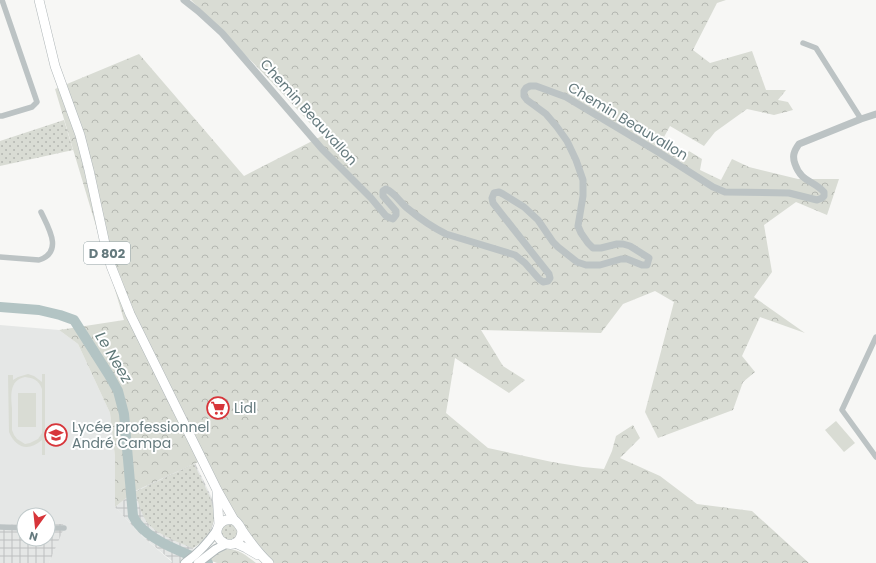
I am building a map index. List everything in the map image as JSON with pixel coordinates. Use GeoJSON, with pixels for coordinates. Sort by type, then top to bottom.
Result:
{"type":"FeatureCollection","features":[{"type":"Feature","properties":{"kind":"main road","name":"D 802"},"geometry":{"type":"LineString","coordinates":[[39,0],[55,66],[80,135],[111,266],[130,314],[217,490],[234,520]]}},
{"type":"Feature","properties":{"kind":"main road","name":"D 802"},"geometry":{"type":"LineString","coordinates":[[217,490],[218,528]]}},
{"type":"Feature","properties":{"kind":"main road"},"geometry":{"type":"LineString","coordinates":[[187,562],[210,540],[223,521],[229,519],[234,520],[241,526],[242,530],[266,560]]}},
{"type":"Feature","properties":{"kind":"main road"},"geometry":{"type":"LineString","coordinates":[[218,528],[218,536],[221,541],[246,548],[266,560]]}},
{"type":"Feature","properties":{"kind":"main road"},"geometry":{"type":"LineString","coordinates":[[198,563],[216,549],[239,540],[242,536],[242,530]]}},
{"type":"Feature","properties":{"kind":"street"},"geometry":{"type":"LineString","coordinates":[[0,116],[32,107],[37,102],[2,0]]}},
{"type":"Feature","properties":{"kind":"street","name":"Chemin Beauvallon"},"geometry":{"type":"LineString","coordinates":[[184,0],[222,33],[322,149],[371,198],[386,216],[393,219],[396,215],[396,211],[383,196],[383,191],[386,189],[390,191],[407,208],[446,234],[515,255],[543,282],[548,281],[550,278],[549,274],[493,203],[492,198],[494,193],[499,192],[524,207],[538,220],[553,242],[577,262],[586,265],[600,265],[621,259],[627,259],[642,265],[647,265],[649,258],[630,246],[623,244],[593,248],[584,238],[578,226],[583,196],[583,180],[576,160],[567,141],[557,127],[546,114],[524,96],[524,91],[526,88],[536,86],[566,97],[713,187],[725,192],[790,193],[816,200],[822,198],[824,196],[824,192],[798,172],[793,154],[799,144],[876,114]]}},
{"type":"Feature","properties":{"kind":"street"},"geometry":{"type":"LineString","coordinates":[[803,43],[816,48],[861,119]]}},
{"type":"Feature","properties":{"kind":"street"},"geometry":{"type":"LineString","coordinates":[[0,257],[39,260],[44,258],[49,253],[52,248],[53,241],[40,212]]}},
{"type":"Feature","properties":{"kind":"street"},"geometry":{"type":"LineString","coordinates":[[876,337],[842,410],[876,457]]}},
{"type":"Feature","properties":{"kind":"street"},"geometry":{"type":"LineString","coordinates":[[0,528],[16,528]]}},
{"type":"Feature","properties":{"kind":"street"},"geometry":{"type":"LineString","coordinates":[[56,528],[64,528]]}},
{"type":"Feature","properties":{"kind":"shaded area","name":"Lycée professionnel André Campa"},"geometry":{"type":"Polygon","coordinates":[[[0,325],[59,330],[78,344],[110,413],[115,457],[115,507],[142,536],[172,562],[49,563],[63,528],[63,524],[56,524],[56,507],[16,507],[16,524],[0,525],[0,325]]]}},
{"type":"Feature","properties":{"kind":"shaded area"},"geometry":{"type":"Polygon","coordinates":[[[195,463],[211,496],[216,512],[211,531],[202,542],[193,548],[198,563],[171,563],[172,561],[142,536],[115,507],[135,491],[195,463]]]}},
{"type":"Feature","properties":{"kind":"shaded area"},"geometry":{"type":"Polygon","coordinates":[[[16,524],[16,547],[56,547],[49,563],[0,563],[0,525],[16,524]]]}},
{"type":"Feature","properties":{"kind":"shaded area"},"geometry":{"type":"Polygon","coordinates":[[[56,524],[63,524],[64,528],[56,547],[56,524]]]}},
{"type":"Feature","properties":{"kind":"green space"},"geometry":{"type":"Polygon","coordinates":[[[191,0],[726,0],[717,3],[693,50],[710,63],[752,51],[766,90],[786,90],[778,100],[788,102],[793,110],[774,115],[747,109],[715,132],[704,146],[670,126],[664,137],[674,143],[680,162],[689,151],[702,159],[700,170],[721,180],[732,159],[749,167],[798,179],[839,179],[827,215],[796,202],[764,225],[772,272],[754,297],[805,333],[760,317],[742,356],[755,372],[743,382],[733,410],[658,438],[645,412],[674,302],[655,291],[623,304],[601,333],[481,330],[503,366],[525,380],[509,393],[455,358],[446,413],[488,448],[552,462],[604,469],[612,451],[616,436],[633,425],[640,438],[620,458],[660,476],[697,504],[752,511],[809,563],[272,563],[235,533],[198,462],[135,491],[115,507],[115,457],[110,413],[78,344],[59,330],[124,320],[55,89],[139,54],[244,176],[322,136],[267,77],[191,0]]]}},
{"type":"Feature","properties":{"kind":"green space"},"geometry":{"type":"Polygon","coordinates":[[[64,120],[73,150],[0,166],[0,141],[64,120]]]}},
{"type":"Feature","properties":{"kind":"green space"},"geometry":{"type":"Polygon","coordinates":[[[28,374],[34,376],[42,382],[42,374],[45,374],[45,455],[42,455],[42,440],[37,444],[27,447],[19,445],[15,442],[9,432],[8,375],[13,375],[13,380],[28,374]],[[25,377],[16,381],[11,394],[12,430],[17,439],[25,444],[38,439],[42,433],[42,389],[41,386],[33,379],[25,377]]]}},
{"type":"Feature","properties":{"kind":"green space"},"geometry":{"type":"Polygon","coordinates":[[[18,393],[36,393],[36,427],[18,427],[18,393]]]}},
{"type":"Feature","properties":{"kind":"green space"},"geometry":{"type":"Polygon","coordinates":[[[836,421],[855,443],[844,452],[825,430],[836,421]]]}},
{"type":"Feature","properties":{"kind":"green space"},"geometry":{"type":"Polygon","coordinates":[[[194,464],[210,497],[214,512],[214,520],[208,536],[193,548],[159,533],[148,524],[142,513],[135,492],[194,464]]]}},
{"type":"Feature","properties":{"kind":"green space"},"geometry":{"type":"Polygon","coordinates":[[[227,524],[232,525],[237,535],[229,540],[222,535],[221,531],[227,524]]]}},
{"type":"Feature","properties":{"kind":"green space"},"geometry":{"type":"Polygon","coordinates":[[[225,549],[238,551],[256,563],[217,563],[209,560],[225,549]]]}},
{"type":"Feature","properties":{"kind":"waterway","name":"Le Neez"},"geometry":{"type":"LineString","coordinates":[[0,307],[39,310],[74,320],[118,391],[124,414],[133,516],[144,530],[161,542],[208,563]]}},
{"type":"Feature","properties":{"kind":"place","name":"Lidl"},"geometry":{"type":"Point","coordinates":[218,408]}},
{"type":"Feature","properties":{"kind":"place","name":"Lycée professionnel André Campa"},"geometry":{"type":"Point","coordinates":[56,435]}}]}
